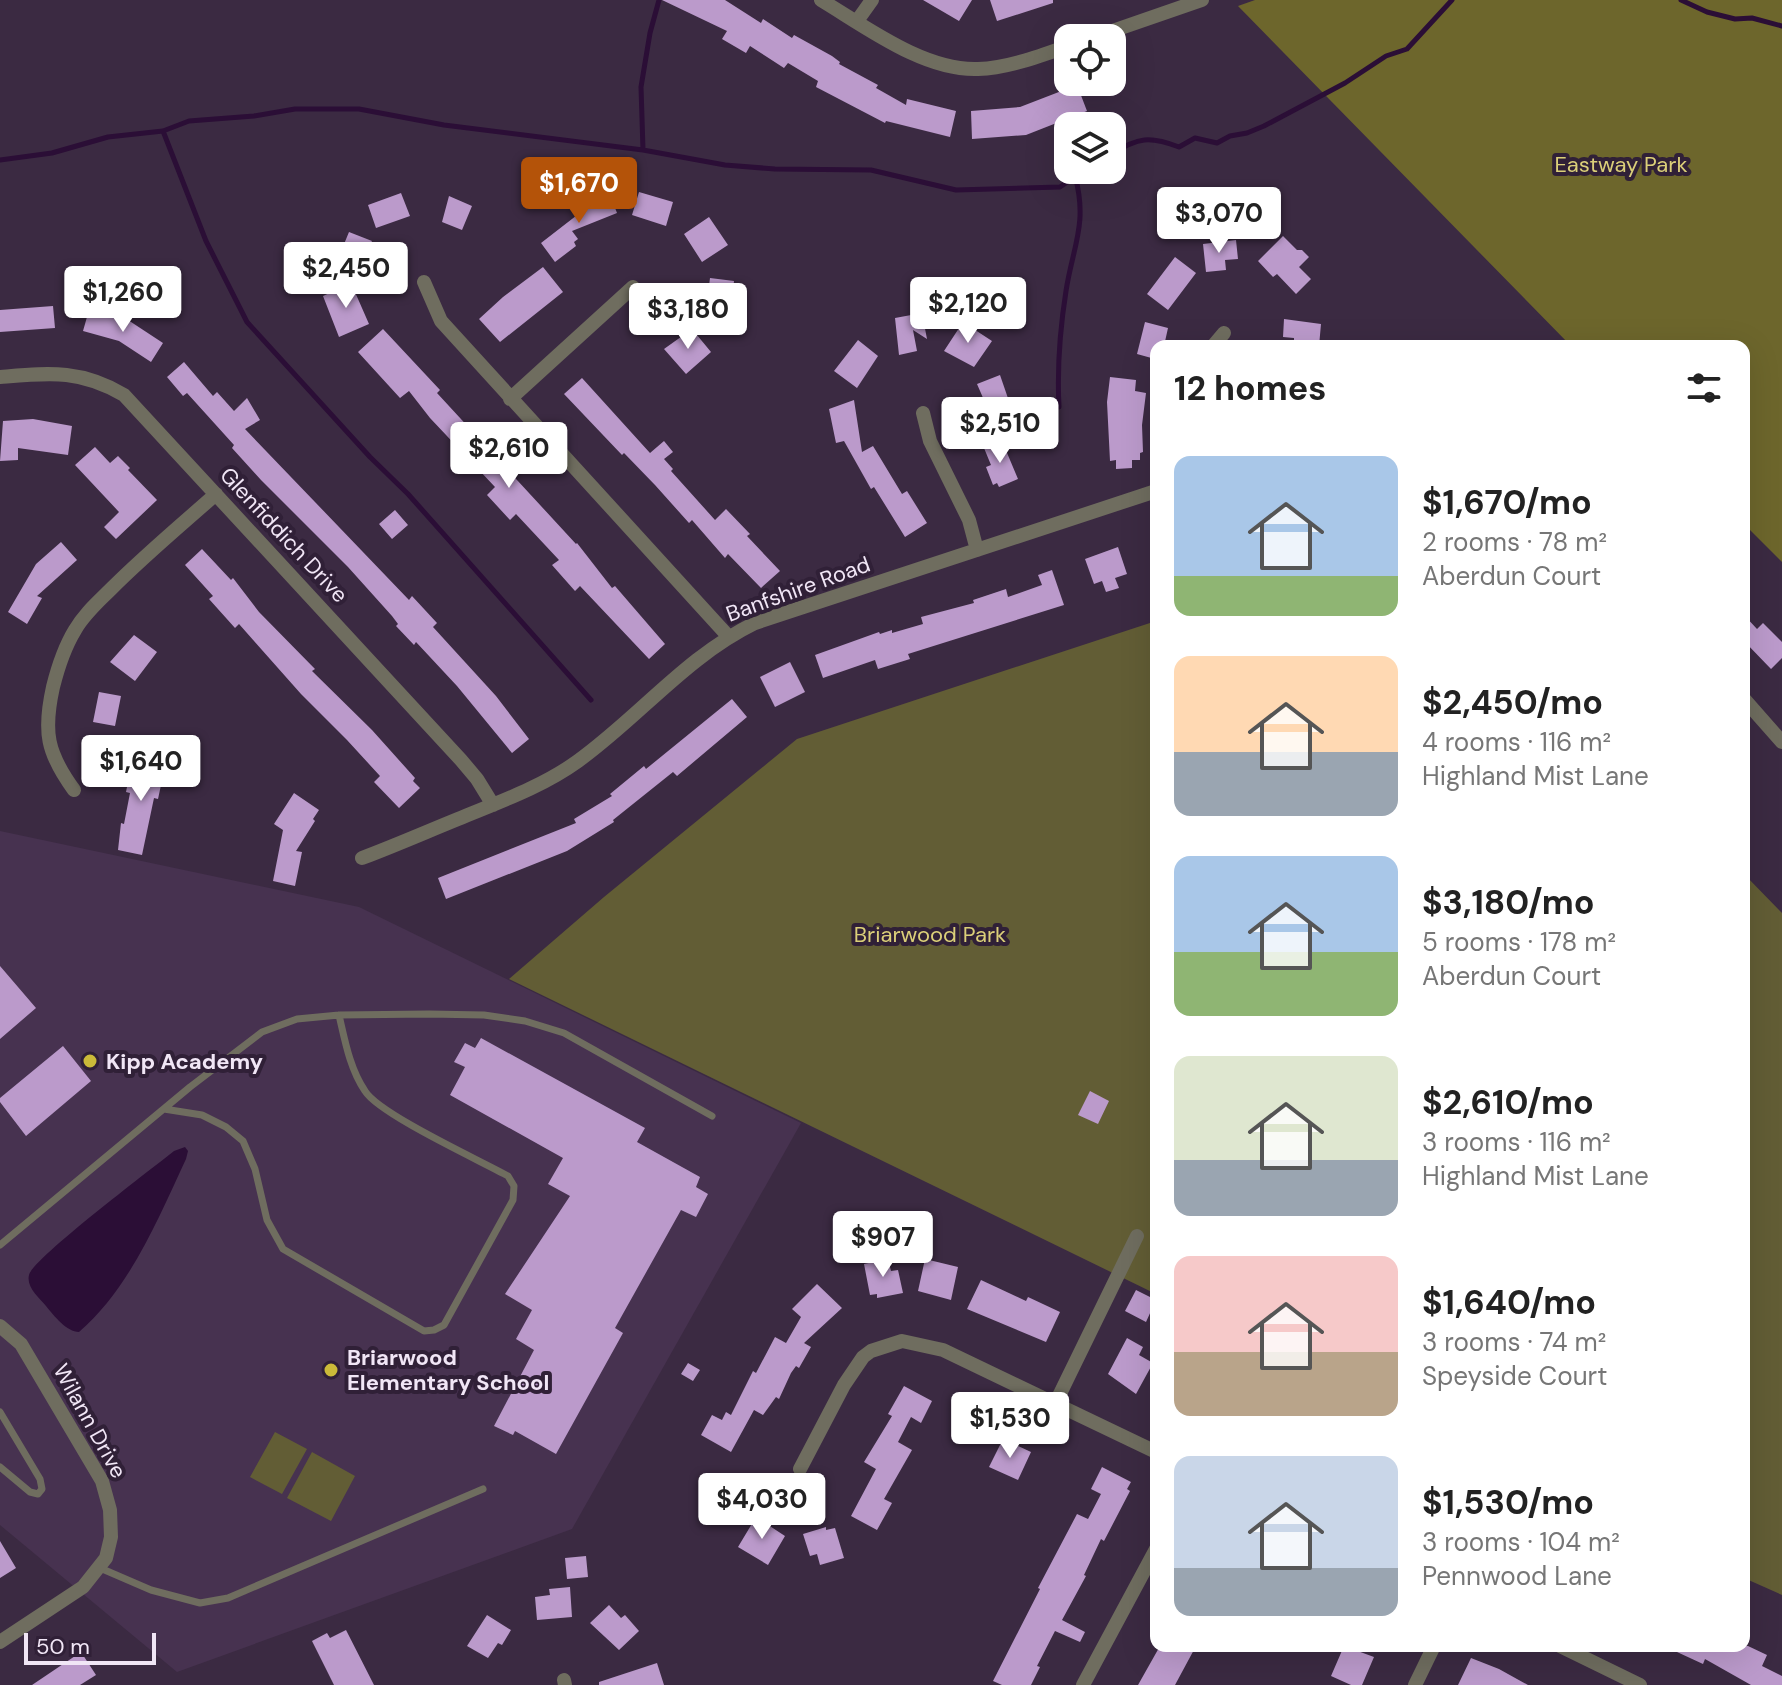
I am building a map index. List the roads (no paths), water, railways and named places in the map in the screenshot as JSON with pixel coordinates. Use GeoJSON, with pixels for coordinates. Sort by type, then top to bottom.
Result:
{"type":"FeatureCollection","features":[{"type":"Feature","properties":{"kind":"street"},"geometry":{"type":"LineString","coordinates":[[821,0],[918,56],[943,65],[976,69],[1000,66],[1054,50]]}},
{"type":"Feature","properties":{"kind":"street"},"geometry":{"type":"LineString","coordinates":[[857,21],[872,0]]}},
{"type":"Feature","properties":{"kind":"street"},"geometry":{"type":"LineString","coordinates":[[1126,26],[1202,0]]}},
{"type":"Feature","properties":{"kind":"street"},"geometry":{"type":"LineString","coordinates":[[424,282],[441,321],[728,636]]}},
{"type":"Feature","properties":{"kind":"street"},"geometry":{"type":"LineString","coordinates":[[510,399],[633,287]]}},
{"type":"Feature","properties":{"kind":"street"},"geometry":{"type":"LineString","coordinates":[[1218,340],[1224,333]]}},
{"type":"Feature","properties":{"kind":"street","name":"Glenfiddich Drive"},"geometry":{"type":"LineString","coordinates":[[0,377],[55,372],[85,377],[124,395],[461,760],[493,805]]}},
{"type":"Feature","properties":{"kind":"street"},"geometry":{"type":"LineString","coordinates":[[923,413],[930,441],[969,520],[977,550]]}},
{"type":"Feature","properties":{"kind":"street","name":"Banfshire Road"},"geometry":{"type":"LineString","coordinates":[[362,858],[527,791],[578,761],[728,636],[755,623],[1150,493]]}},
{"type":"Feature","properties":{"kind":"street"},"geometry":{"type":"LineString","coordinates":[[74,790],[59,769],[49,745],[49,704],[65,648],[85,615],[216,494]]}},
{"type":"Feature","properties":{"kind":"street"},"geometry":{"type":"LineString","coordinates":[[1750,706],[1782,742]]}},
{"type":"Feature","properties":{"kind":"street"},"geometry":{"type":"LineString","coordinates":[[1055,1404],[1137,1236]]}},
{"type":"Feature","properties":{"kind":"street","name":"Wilann Drive"},"geometry":{"type":"LineString","coordinates":[[0,1326],[21,1344],[102,1481],[110,1510],[111,1537],[106,1558],[83,1587],[0,1642]]}},
{"type":"Feature","properties":{"kind":"street"},"geometry":{"type":"LineString","coordinates":[[800,1469],[844,1385],[863,1357],[891,1344],[914,1342],[943,1350],[1150,1449]]}},
{"type":"Feature","properties":{"kind":"street"},"geometry":{"type":"LineString","coordinates":[[1083,1685],[1150,1560]]}},
{"type":"Feature","properties":{"kind":"street"},"geometry":{"type":"LineString","coordinates":[[1415,1685],[1431,1652]]}},
{"type":"Feature","properties":{"kind":"street"},"geometry":{"type":"LineString","coordinates":[[1572,1652],[1640,1685]]}},
{"type":"Feature","properties":{"kind":"lane"},"geometry":{"type":"LineString","coordinates":[[164,1109],[202,1115],[226,1127],[243,1141],[255,1169],[267,1220],[283,1249],[424,1331],[444,1325],[513,1200],[514,1186],[508,1176],[391,1113],[366,1094],[346,1045],[339,1015]]}},
{"type":"Feature","properties":{"kind":"lane"},"geometry":{"type":"LineString","coordinates":[[0,1245],[262,1032],[297,1019],[339,1015],[484,1015],[525,1021],[564,1033],[712,1116]]}},
{"type":"Feature","properties":{"kind":"lane"},"geometry":{"type":"LineString","coordinates":[[0,1412],[40,1479],[42,1489],[38,1494],[30,1492],[0,1467]]}},
{"type":"Feature","properties":{"kind":"lane"},"geometry":{"type":"LineString","coordinates":[[100,1568],[151,1590],[200,1603],[228,1598],[483,1489]]}},
{"type":"Feature","properties":{"kind":"waterway"},"geometry":{"type":"LineString","coordinates":[[643,150],[641,87],[659,0]]}},
{"type":"Feature","properties":{"kind":"waterway"},"geometry":{"type":"LineString","coordinates":[[1126,146],[1152,140],[1179,147],[1195,138],[1217,143],[1264,126],[1345,83],[1386,56],[1407,49],[1452,0]]}},
{"type":"Feature","properties":{"kind":"waterway"},"geometry":{"type":"LineString","coordinates":[[1681,0],[1707,12],[1782,26]]}},
{"type":"Feature","properties":{"kind":"waterway"},"geometry":{"type":"LineString","coordinates":[[0,160],[52,153],[108,137],[163,131],[189,121],[295,109],[359,109],[444,125],[643,150],[725,165],[871,170],[956,190],[1060,187],[1064,184]]}},
{"type":"Feature","properties":{"kind":"waterway"},"geometry":{"type":"LineString","coordinates":[[163,131],[206,241],[247,322],[370,457],[408,494],[591,700]]}},
{"type":"Feature","properties":{"kind":"waterway"},"geometry":{"type":"LineString","coordinates":[[1059,407],[1062,320],[1080,221],[1077,184]]}},
{"type":"Feature","properties":{"kind":"place","name":"Kipp Academy"},"geometry":{"type":"Point","coordinates":[90,1061]}},
{"type":"Feature","properties":{"kind":"place","name":"Briarwood Elementary School"},"geometry":{"type":"Point","coordinates":[331,1370]}},
{"type":"Feature","properties":{"kind":"park label","name":"Eastway Park"},"geometry":{"type":"Point","coordinates":[1621,164]}},
{"type":"Feature","properties":{"kind":"park label","name":"Briarwood Park"},"geometry":{"type":"Point","coordinates":[930,934]}}]}
